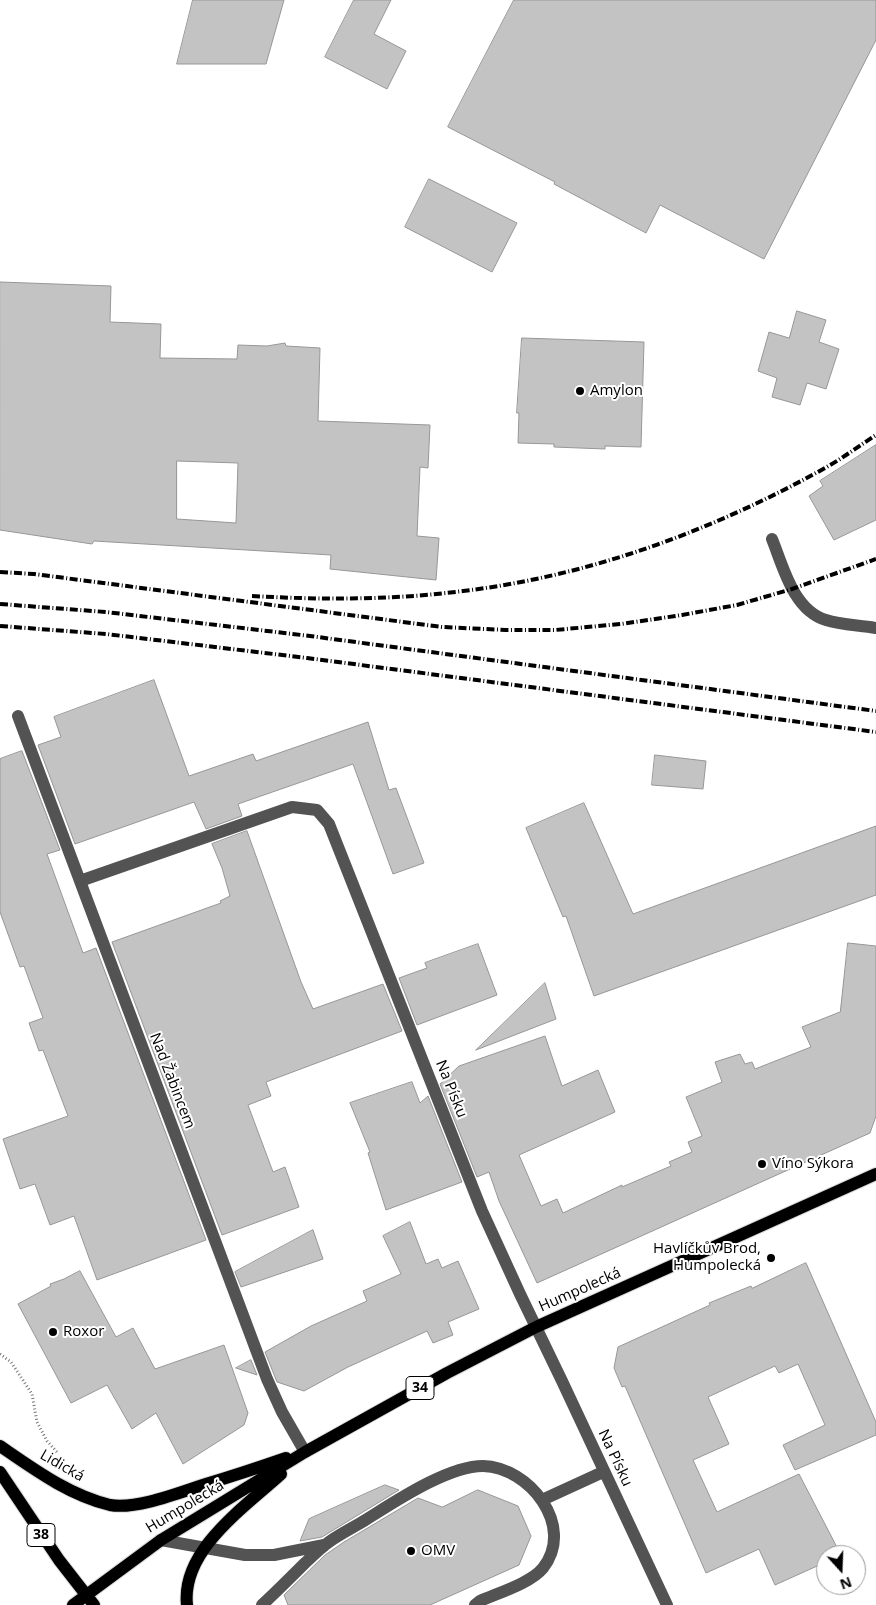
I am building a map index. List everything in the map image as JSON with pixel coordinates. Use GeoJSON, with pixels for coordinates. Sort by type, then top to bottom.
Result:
{"type":"FeatureCollection","features":[{"type":"Feature","properties":{"kind":"main road","name":"Humpolecká"},"geometry":{"type":"LineString","coordinates":[[73,1605],[161,1540],[305,1452],[447,1373],[536,1327],[876,1174]]}},
{"type":"Feature","properties":{"kind":"main road","name":"Lidická"},"geometry":{"type":"LineString","coordinates":[[0,1446],[55,1483],[83,1496],[113,1505]]}},
{"type":"Feature","properties":{"kind":"main road","name":"Humpolecká"},"geometry":{"type":"LineString","coordinates":[[113,1505],[135,1504],[162,1499],[305,1452]]}},
{"type":"Feature","properties":{"kind":"main road","name":"Humpolecká"},"geometry":{"type":"LineString","coordinates":[[187,1601],[188,1582],[194,1564],[204,1548],[220,1530],[305,1452]]}},
{"type":"Feature","properties":{"kind":"main road","name":"38"},"geometry":{"type":"LineString","coordinates":[[0,1472],[26,1514],[85,1595]]}},
{"type":"Feature","properties":{"kind":"main road"},"geometry":{"type":"LineString","coordinates":[[85,1595],[94,1605]]}},
{"type":"Feature","properties":{"kind":"street"},"geometry":{"type":"LineString","coordinates":[[772,538],[792,589],[806,608],[825,620],[876,628]]}},
{"type":"Feature","properties":{"kind":"street","name":"Nad Žabincem"},"geometry":{"type":"LineString","coordinates":[[18,716],[267,1379],[282,1412],[305,1452]]}},
{"type":"Feature","properties":{"kind":"street","name":"Na Písku"},"geometry":{"type":"LineString","coordinates":[[80,881],[292,807],[316,810],[329,824],[482,1211],[667,1605]]}},
{"type":"Feature","properties":{"kind":"street"},"geometry":{"type":"LineString","coordinates":[[267,1603],[324,1545],[423,1485],[461,1470],[482,1466],[503,1469],[529,1485],[547,1509],[555,1538],[551,1555],[543,1569],[531,1579],[480,1601],[475,1605]]}},
{"type":"Feature","properties":{"kind":"street"},"geometry":{"type":"LineString","coordinates":[[542,1500],[603,1472]]}},
{"type":"Feature","properties":{"kind":"street"},"geometry":{"type":"LineString","coordinates":[[161,1540],[246,1555],[274,1555],[324,1545]]}},
{"type":"Feature","properties":{"kind":"path"},"geometry":{"type":"LineString","coordinates":[[0,1354],[12,1362],[32,1394],[37,1422],[47,1441],[62,1458]]}},
{"type":"Feature","properties":{"kind":"building"},"geometry":{"type":"Polygon","coordinates":[[[193,0],[284,0],[266,64],[177,64],[193,0]]]}},
{"type":"Feature","properties":{"kind":"building"},"geometry":{"type":"Polygon","coordinates":[[[354,0],[391,0],[374,34],[406,51],[387,89],[325,57],[354,0]]]}},
{"type":"Feature","properties":{"kind":"building"},"geometry":{"type":"Polygon","coordinates":[[[514,0],[876,0],[876,40],[764,259],[660,205],[646,233],[554,184],[555,182],[448,127],[514,0]]]}},
{"type":"Feature","properties":{"kind":"building"},"geometry":{"type":"Polygon","coordinates":[[[429,179],[517,223],[492,272],[405,227],[429,179]]]}},
{"type":"Feature","properties":{"kind":"building"},"geometry":{"type":"Polygon","coordinates":[[[0,282],[111,286],[110,322],[161,324],[160,358],[237,359],[238,345],[267,346],[285,343],[286,346],[320,348],[318,421],[430,425],[428,468],[420,467],[417,536],[439,538],[436,580],[330,569],[331,555],[94,541],[92,544],[0,530],[0,282]],[[177,461],[177,519],[236,523],[238,463],[177,461]]]}},
{"type":"Feature","properties":{"kind":"building"},"geometry":{"type":"Polygon","coordinates":[[[797,311],[826,320],[819,342],[839,349],[826,389],[807,383],[800,405],[772,397],[777,378],[758,371],[769,332],[789,338],[797,311]]]}},
{"type":"Feature","properties":{"kind":"building","name":"Amylon"},"geometry":{"type":"Polygon","coordinates":[[[522,338],[644,342],[641,447],[605,446],[605,449],[554,447],[554,444],[518,443],[519,413],[517,413],[522,338]]]}},
{"type":"Feature","properties":{"kind":"building"},"geometry":{"type":"Polygon","coordinates":[[[876,445],[876,520],[834,540],[809,496],[823,486],[820,481],[876,445]]]}},
{"type":"Feature","properties":{"kind":"building"},"geometry":{"type":"Polygon","coordinates":[[[154,680],[189,776],[253,754],[256,761],[368,722],[389,790],[396,788],[424,863],[393,874],[353,764],[238,804],[242,816],[206,829],[194,802],[75,844],[38,745],[61,737],[54,717],[154,680]]]}},
{"type":"Feature","properties":{"kind":"building"},"geometry":{"type":"Polygon","coordinates":[[[22,751],[60,850],[47,854],[83,953],[96,948],[206,1240],[97,1280],[74,1216],[50,1225],[35,1184],[20,1189],[3,1139],[68,1116],[43,1050],[39,1051],[29,1023],[43,1018],[24,966],[20,967],[0,912],[0,759],[22,751]]]}},
{"type":"Feature","properties":{"kind":"building"},"geometry":{"type":"Polygon","coordinates":[[[655,755],[706,761],[703,789],[652,785],[655,755]]]}},
{"type":"Feature","properties":{"kind":"building"},"geometry":{"type":"Polygon","coordinates":[[[584,803],[633,914],[876,826],[876,895],[594,996],[566,916],[563,917],[526,828],[584,803]]]}},
{"type":"Feature","properties":{"kind":"building"},"geometry":{"type":"Polygon","coordinates":[[[247,831],[301,982],[313,1009],[383,984],[402,1031],[266,1082],[271,1096],[248,1105],[273,1172],[285,1167],[299,1207],[222,1235],[112,942],[221,903],[220,901],[230,896],[222,868],[212,844],[247,831]]]}},
{"type":"Feature","properties":{"kind":"building"},"geometry":{"type":"Polygon","coordinates":[[[848,943],[876,946],[876,1116],[870,1133],[537,1283],[499,1201],[489,1172],[477,1177],[440,1084],[459,1066],[545,1036],[562,1086],[598,1070],[615,1112],[519,1155],[541,1206],[557,1199],[563,1213],[622,1185],[622,1187],[671,1166],[669,1162],[692,1152],[688,1142],[702,1136],[686,1097],[722,1082],[715,1062],[740,1054],[745,1064],[752,1062],[755,1069],[811,1047],[802,1027],[840,1012],[848,943]]]}},
{"type":"Feature","properties":{"kind":"building"},"geometry":{"type":"Polygon","coordinates":[[[478,944],[497,995],[417,1025],[399,978],[427,968],[425,963],[478,944]]]}},
{"type":"Feature","properties":{"kind":"building"},"geometry":{"type":"Polygon","coordinates":[[[545,983],[556,1019],[476,1050],[545,983]]]}},
{"type":"Feature","properties":{"kind":"building"},"geometry":{"type":"Polygon","coordinates":[[[412,1082],[420,1103],[428,1096],[462,1182],[386,1210],[368,1153],[370,1152],[350,1103],[412,1082]]]}},
{"type":"Feature","properties":{"kind":"building"},"geometry":{"type":"Polygon","coordinates":[[[410,1222],[426,1264],[438,1259],[442,1268],[458,1261],[479,1309],[448,1322],[453,1335],[433,1343],[427,1331],[348,1367],[304,1391],[277,1382],[265,1352],[311,1326],[367,1301],[363,1291],[401,1274],[383,1236],[410,1222]]]}},
{"type":"Feature","properties":{"kind":"building"},"geometry":{"type":"Polygon","coordinates":[[[313,1230],[323,1259],[241,1287],[235,1272],[313,1230]]]}},
{"type":"Feature","properties":{"kind":"building"},"geometry":{"type":"Polygon","coordinates":[[[806,1263],[876,1422],[876,1435],[795,1470],[783,1445],[825,1425],[798,1364],[779,1373],[775,1366],[708,1397],[729,1444],[693,1460],[717,1512],[799,1474],[836,1545],[816,1545],[816,1567],[775,1585],[759,1549],[706,1573],[625,1386],[622,1387],[614,1368],[618,1347],[710,1305],[709,1303],[751,1286],[752,1288],[806,1263]]]}},
{"type":"Feature","properties":{"kind":"building"},"geometry":{"type":"Polygon","coordinates":[[[80,1271],[116,1337],[133,1328],[155,1369],[224,1345],[248,1413],[244,1425],[183,1464],[156,1413],[132,1429],[107,1385],[71,1403],[18,1304],[51,1286],[50,1284],[80,1271]]]}},
{"type":"Feature","properties":{"kind":"building"},"geometry":{"type":"Polygon","coordinates":[[[251,1360],[257,1375],[236,1368],[251,1360]]]}},
{"type":"Feature","properties":{"kind":"building"},"geometry":{"type":"Polygon","coordinates":[[[385,1485],[399,1490],[322,1537],[300,1541],[309,1519],[385,1485]]]}},
{"type":"Feature","properties":{"kind":"building","name":"OMV"},"geometry":{"type":"Polygon","coordinates":[[[478,1490],[518,1506],[531,1536],[519,1565],[430,1605],[288,1605],[284,1595],[325,1555],[344,1542],[418,1498],[442,1507],[478,1490]]]}},
{"type":"Feature","properties":{"kind":"railway"},"geometry":{"type":"LineString","coordinates":[[252,596],[331,599],[384,598],[463,591],[558,574],[650,547],[739,511],[825,468],[876,435]]}},
{"type":"Feature","properties":{"kind":"railway"},"geometry":{"type":"LineString","coordinates":[[0,572],[34,574],[442,627],[555,630],[621,624],[737,605],[792,589],[876,559]]}},
{"type":"Feature","properties":{"kind":"railway"},"geometry":{"type":"LineString","coordinates":[[0,604],[106,612],[310,636],[876,711]]}},
{"type":"Feature","properties":{"kind":"railway"},"geometry":{"type":"LineString","coordinates":[[0,626],[106,634],[307,658],[876,732]]}},
{"type":"Feature","properties":{"kind":"place","name":"Amylon"},"geometry":{"type":"Point","coordinates":[580,391]}},
{"type":"Feature","properties":{"kind":"place","name":"Víno Sýkora"},"geometry":{"type":"Point","coordinates":[762,1164]}},
{"type":"Feature","properties":{"kind":"place","name":"Havlíčkův Brod, Humpolecká"},"geometry":{"type":"Point","coordinates":[771,1258]}},
{"type":"Feature","properties":{"kind":"place","name":"Roxor"},"geometry":{"type":"Point","coordinates":[53,1332]}},
{"type":"Feature","properties":{"kind":"place","name":"OMV"},"geometry":{"type":"Point","coordinates":[411,1551]}}]}
